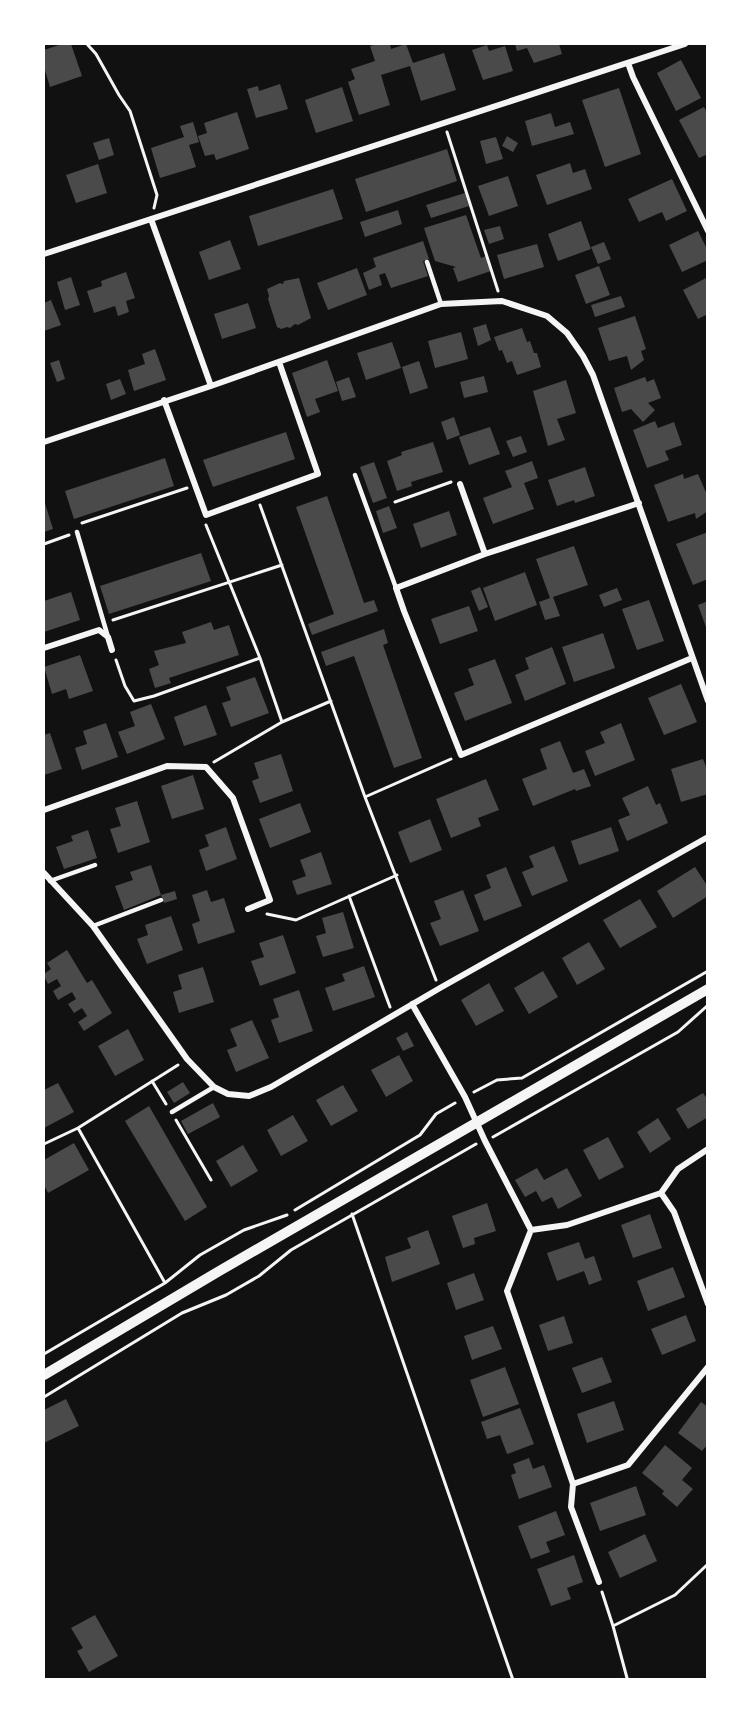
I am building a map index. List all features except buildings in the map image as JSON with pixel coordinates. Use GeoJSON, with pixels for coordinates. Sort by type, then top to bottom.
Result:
{"type":"FeatureCollection","features":[{"type":"Feature","properties":{"kind":"street"},"geometry":{"type":"LineString","coordinates":[[44,254],[444,121],[685,44]]}},
{"type":"Feature","properties":{"kind":"street"},"geometry":{"type":"LineString","coordinates":[[628,63],[708,231]]}},
{"type":"Feature","properties":{"kind":"street"},"geometry":{"type":"LineString","coordinates":[[151,219],[210,386]]}},
{"type":"Feature","properties":{"kind":"street"},"geometry":{"type":"LineString","coordinates":[[44,442],[441,304],[502,301],[547,316],[567,333],[593,375],[708,701]]}},
{"type":"Feature","properties":{"kind":"street"},"geometry":{"type":"LineString","coordinates":[[165,400],[206,515],[318,474],[279,362]]}},
{"type":"Feature","properties":{"kind":"street"},"geometry":{"type":"LineString","coordinates":[[460,484],[485,554]]}},
{"type":"Feature","properties":{"kind":"street"},"geometry":{"type":"LineString","coordinates":[[639,503],[485,554],[396,588],[461,755],[692,658]]}},
{"type":"Feature","properties":{"kind":"street"},"geometry":{"type":"LineString","coordinates":[[44,648],[99,630],[108,637],[112,650]]}},
{"type":"Feature","properties":{"kind":"street"},"geometry":{"type":"LineString","coordinates":[[44,810],[167,766],[206,767],[233,798],[270,900],[248,909]]}},
{"type":"Feature","properties":{"kind":"street"},"geometry":{"type":"LineString","coordinates":[[44,873],[93,926],[188,1059],[214,1087],[228,1094],[249,1096],[271,1088],[412,1004],[708,837]]}},
{"type":"Feature","properties":{"kind":"street"},"geometry":{"type":"LineString","coordinates":[[44,1375],[708,989]]}},
{"type":"Feature","properties":{"kind":"street"},"geometry":{"type":"LineString","coordinates":[[412,1004],[465,1097],[531,1230],[507,1292],[573,1484],[571,1507],[599,1582]]}},
{"type":"Feature","properties":{"kind":"street"},"geometry":{"type":"LineString","coordinates":[[531,1230],[567,1225],[661,1193],[678,1168],[708,1149]]}},
{"type":"Feature","properties":{"kind":"street"},"geometry":{"type":"LineString","coordinates":[[661,1193],[674,1212],[708,1304]]}},
{"type":"Feature","properties":{"kind":"street"},"geometry":{"type":"LineString","coordinates":[[573,1484],[628,1465],[708,1367]]}},
{"type":"Feature","properties":{"kind":"lane"},"geometry":{"type":"LineString","coordinates":[[427,262],[441,304]]}},
{"type":"Feature","properties":{"kind":"lane"},"geometry":{"type":"LineString","coordinates":[[355,475],[396,588]]}},
{"type":"Feature","properties":{"kind":"lane"},"geometry":{"type":"LineString","coordinates":[[77,532],[108,637]]}},
{"type":"Feature","properties":{"kind":"lane"},"geometry":{"type":"LineString","coordinates":[[49,881],[95,865]]}},
{"type":"Feature","properties":{"kind":"lane"},"geometry":{"type":"LineString","coordinates":[[93,926],[161,900]]}},
{"type":"Feature","properties":{"kind":"lane"},"geometry":{"type":"LineString","coordinates":[[172,1112],[214,1087]]}},
{"type":"Feature","properties":{"kind":"path"},"geometry":{"type":"LineString","coordinates":[[87,44],[96,54],[118,95],[130,111],[157,195],[151,219]]}},
{"type":"Feature","properties":{"kind":"path"},"geometry":{"type":"LineString","coordinates":[[444,121],[502,301]]}},
{"type":"Feature","properties":{"kind":"path"},"geometry":{"type":"LineString","coordinates":[[395,502],[454,481],[460,484]]}},
{"type":"Feature","properties":{"kind":"path"},"geometry":{"type":"LineString","coordinates":[[44,543],[77,532],[76,525],[191,487]]}},
{"type":"Feature","properties":{"kind":"path"},"geometry":{"type":"LineString","coordinates":[[260,502],[365,797],[397,875],[433,976],[440,988]]}},
{"type":"Feature","properties":{"kind":"path"},"geometry":{"type":"LineString","coordinates":[[204,520],[260,658],[282,722]]}},
{"type":"Feature","properties":{"kind":"path"},"geometry":{"type":"LineString","coordinates":[[103,623],[282,565]]}},
{"type":"Feature","properties":{"kind":"path"},"geometry":{"type":"LineString","coordinates":[[112,650],[124,686],[134,701],[260,658]]}},
{"type":"Feature","properties":{"kind":"path"},"geometry":{"type":"LineString","coordinates":[[206,767],[282,722],[331,701]]}},
{"type":"Feature","properties":{"kind":"path"},"geometry":{"type":"LineString","coordinates":[[365,797],[461,755]]}},
{"type":"Feature","properties":{"kind":"path"},"geometry":{"type":"LineString","coordinates":[[248,909],[296,920],[397,875]]}},
{"type":"Feature","properties":{"kind":"path"},"geometry":{"type":"LineString","coordinates":[[349,896],[394,1016]]}},
{"type":"Feature","properties":{"kind":"path"},"geometry":{"type":"LineString","coordinates":[[44,1354],[165,1283],[200,1255],[244,1230],[285,1216],[420,1135],[436,1114],[465,1097],[497,1080],[522,1078],[708,971]]}},
{"type":"Feature","properties":{"kind":"path"},"geometry":{"type":"LineString","coordinates":[[44,1397],[182,1313],[226,1295],[260,1276],[291,1250],[678,1032],[708,1006]]}},
{"type":"Feature","properties":{"kind":"path"},"geometry":{"type":"LineString","coordinates":[[44,1144],[78,1128],[188,1059]]}},
{"type":"Feature","properties":{"kind":"path"},"geometry":{"type":"LineString","coordinates":[[152,1081],[211,1180]]}},
{"type":"Feature","properties":{"kind":"path"},"geometry":{"type":"LineString","coordinates":[[78,1128],[165,1283]]}},
{"type":"Feature","properties":{"kind":"path"},"geometry":{"type":"LineString","coordinates":[[344,1199],[352,1215],[513,1680]]}},
{"type":"Feature","properties":{"kind":"path"},"geometry":{"type":"LineString","coordinates":[[613,1626],[675,1595],[708,1564]]}},
{"type":"Feature","properties":{"kind":"path"},"geometry":{"type":"LineString","coordinates":[[599,1582],[627,1678],[625,1680]]}}]}
